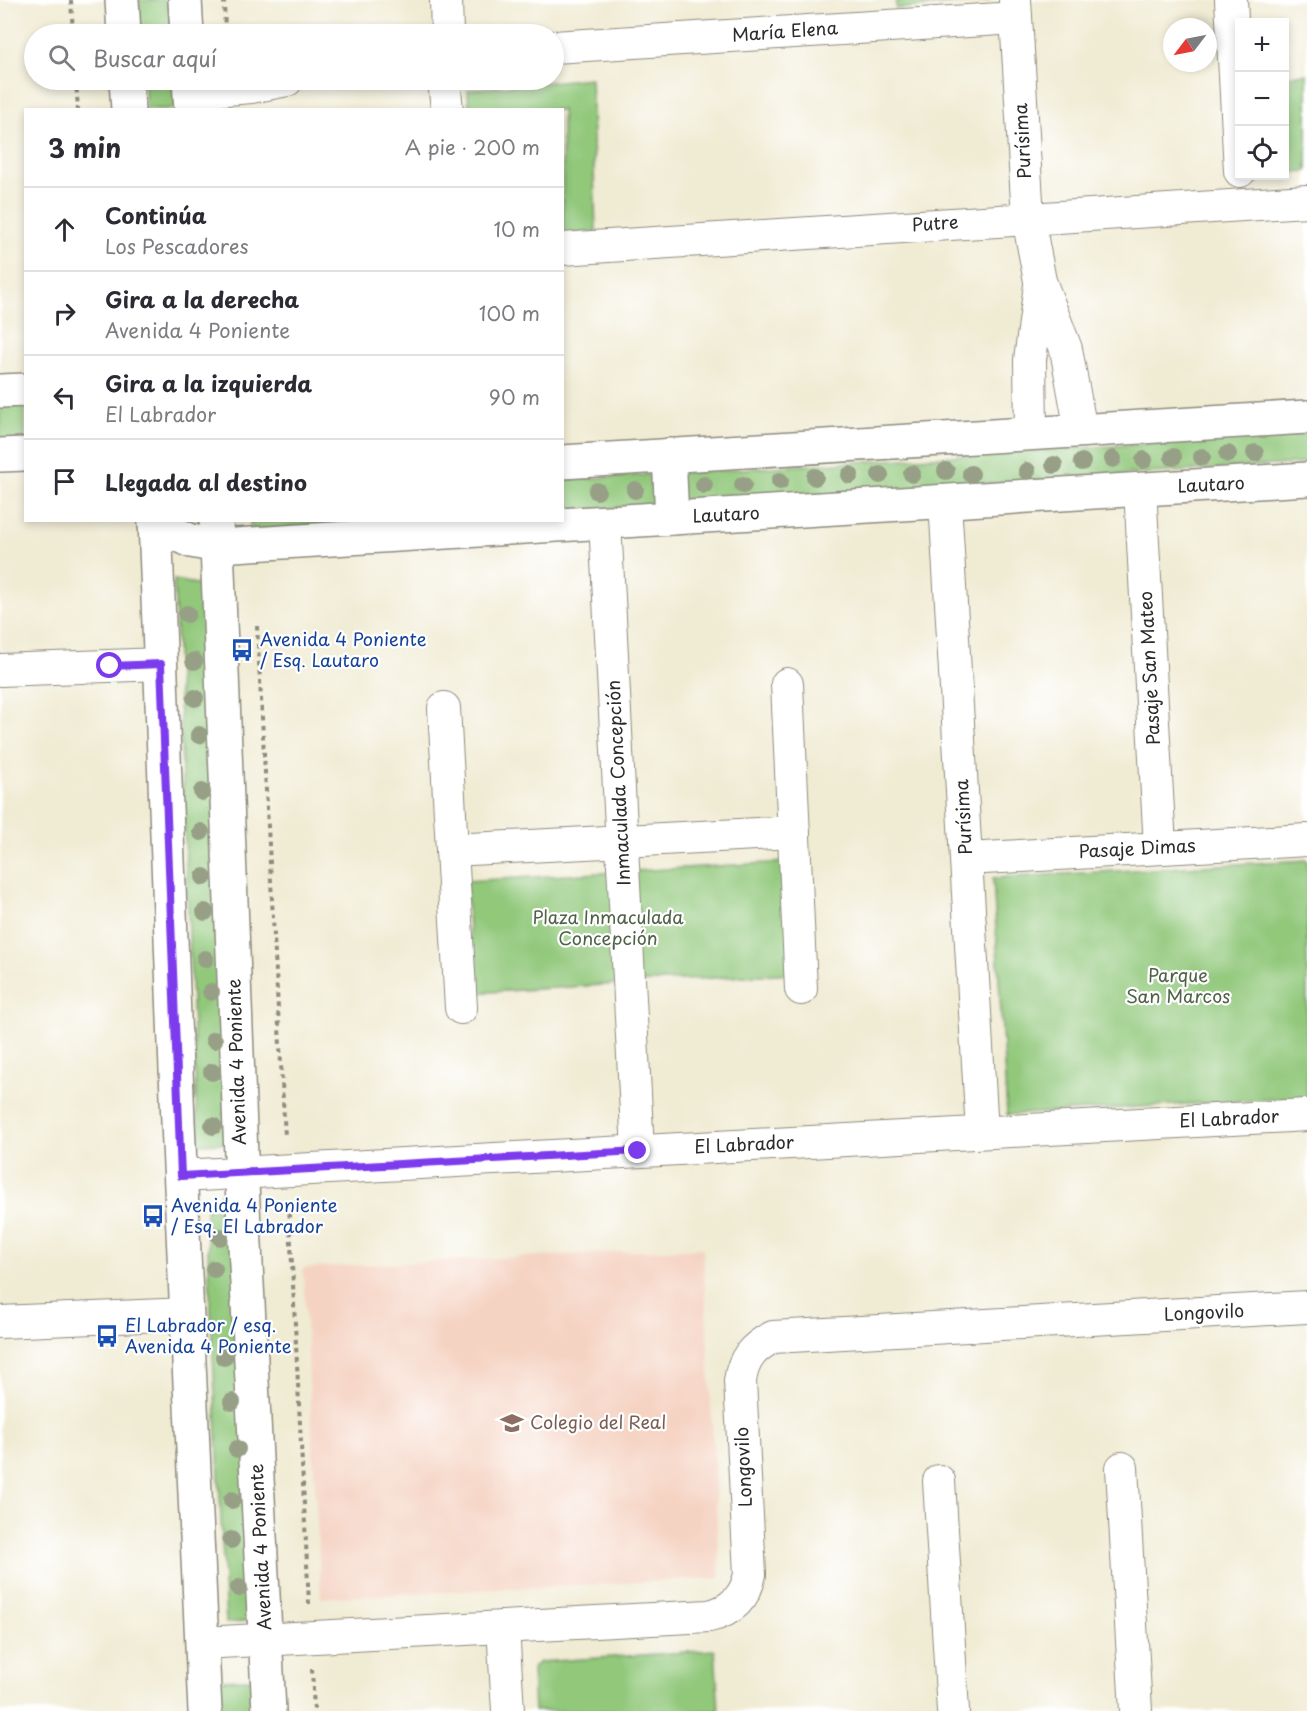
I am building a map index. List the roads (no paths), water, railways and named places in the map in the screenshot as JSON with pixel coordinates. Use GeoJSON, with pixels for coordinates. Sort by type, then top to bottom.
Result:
{"type":"FeatureCollection","features":[{"type":"Feature","properties":{"kind":"street"},"geometry":{"type":"LineString","coordinates":[[122,0],[123,24]]}},
{"type":"Feature","properties":{"kind":"street"},"geometry":{"type":"LineString","coordinates":[[185,0],[186,24]]}},
{"type":"Feature","properties":{"kind":"street"},"geometry":{"type":"LineString","coordinates":[[446,0],[447,24]]}},
{"type":"Feature","properties":{"kind":"street"},"geometry":{"type":"LineString","coordinates":[[1231,0],[1237,126]]}},
{"type":"Feature","properties":{"kind":"street","name":"María Elena"},"geometry":{"type":"LineString","coordinates":[[564,46],[1015,9]]}},
{"type":"Feature","properties":{"kind":"street","name":"Purísima"},"geometry":{"type":"LineString","coordinates":[[1015,9],[1028,218],[1040,281],[1066,349],[1082,430]]}},
{"type":"Feature","properties":{"kind":"street"},"geometry":{"type":"LineString","coordinates":[[127,90],[128,108]]}},
{"type":"Feature","properties":{"kind":"street"},"geometry":{"type":"LineString","coordinates":[[190,94],[225,90]]}},
{"type":"Feature","properties":{"kind":"street"},"geometry":{"type":"LineString","coordinates":[[445,90],[447,108]]}},
{"type":"Feature","properties":{"kind":"street","name":"Putre"},"geometry":{"type":"LineString","coordinates":[[564,249],[1028,218],[1240,190],[1307,201]]}},
{"type":"Feature","properties":{"kind":"street","name":"Purísima"},"geometry":{"type":"LineString","coordinates":[[1031,434],[1030,360],[1040,281]]}},
{"type":"Feature","properties":{"kind":"street"},"geometry":{"type":"LineString","coordinates":[[0,391],[24,390]]}},
{"type":"Feature","properties":{"kind":"street"},"geometry":{"type":"LineString","coordinates":[[564,462],[1307,417]]}},
{"type":"Feature","properties":{"kind":"street"},"geometry":{"type":"LineString","coordinates":[[0,455],[24,454]]}},
{"type":"Feature","properties":{"kind":"street"},"geometry":{"type":"LineString","coordinates":[[669,455],[672,518]]}},
{"type":"Feature","properties":{"kind":"street","name":"Lautaro"},"geometry":{"type":"LineString","coordinates":[[156,522],[191,541],[217,533],[605,522],[1307,479]]}},
{"type":"Feature","properties":{"kind":"street","name":"Pasaje San Mateo"},"geometry":{"type":"LineString","coordinates":[[1140,489],[1160,847]]}},
{"type":"Feature","properties":{"kind":"street","name":"Purísima"},"geometry":{"type":"LineString","coordinates":[[945,501],[982,1132]]}},
{"type":"Feature","properties":{"kind":"street"},"geometry":{"type":"LineString","coordinates":[[156,522],[181,1176],[205,1711]]}},
{"type":"Feature","properties":{"kind":"street","name":"Inmaculada Concepción"},"geometry":{"type":"LineString","coordinates":[[605,522],[638,1151]]}},
{"type":"Feature","properties":{"kind":"street","name":"Avenida 4 Poniente"},"geometry":{"type":"LineString","coordinates":[[217,533],[242,1173],[269,1711]]}},
{"type":"Feature","properties":{"kind":"street"},"geometry":{"type":"LineString","coordinates":[[0,670],[161,664]]}},
{"type":"Feature","properties":{"kind":"street"},"geometry":{"type":"LineString","coordinates":[[787,684],[801,989]]}},
{"type":"Feature","properties":{"kind":"street"},"geometry":{"type":"LineString","coordinates":[[444,708],[461,1008]]}},
{"type":"Feature","properties":{"kind":"street"},"geometry":{"type":"LineString","coordinates":[[452,849],[794,832]]}},
{"type":"Feature","properties":{"kind":"street","name":"Pasaje Dimas"},"geometry":{"type":"LineString","coordinates":[[966,859],[1307,840]]}},
{"type":"Feature","properties":{"kind":"street","name":"El Labrador"},"geometry":{"type":"LineString","coordinates":[[181,1176],[1307,1115]]}},
{"type":"Feature","properties":{"kind":"street","name":"Longovilo"},"geometry":{"type":"LineString","coordinates":[[202,1643],[720,1614],[738,1602],[748,1584],[750,1574],[741,1370],[752,1351],[773,1337],[1307,1307]]}},
{"type":"Feature","properties":{"kind":"street"},"geometry":{"type":"LineString","coordinates":[[0,1322],[187,1314]]}},
{"type":"Feature","properties":{"kind":"street"},"geometry":{"type":"LineString","coordinates":[[1122,1468],[1136,1711]]}},
{"type":"Feature","properties":{"kind":"street"},"geometry":{"type":"LineString","coordinates":[[939,1481],[954,1711]]}},
{"type":"Feature","properties":{"kind":"street"},"geometry":{"type":"LineString","coordinates":[[503,1627],[508,1711]]}},
{"type":"Feature","properties":{"kind":"place","name":"Avenida 4 Poniente / Esq. Lautaro"},"geometry":{"type":"Point","coordinates":[242,650]}},
{"type":"Feature","properties":{"kind":"place","name":"Avenida 4 Poniente / Esq. El Labrador"},"geometry":{"type":"Point","coordinates":[153,1216]}},
{"type":"Feature","properties":{"kind":"place","name":"El Labrador / esq. Avenida 4 Poniente"},"geometry":{"type":"Point","coordinates":[107,1336]}},
{"type":"Feature","properties":{"kind":"place","name":"Colegio del Real"},"geometry":{"type":"Point","coordinates":[512,1423]}},
{"type":"Feature","properties":{"kind":"park label","name":"Plaza Inmaculada Concepción"},"geometry":{"type":"Point","coordinates":[608,928]}},
{"type":"Feature","properties":{"kind":"park label","name":"Parque San Marcos"},"geometry":{"type":"Point","coordinates":[1178,986]}}]}
